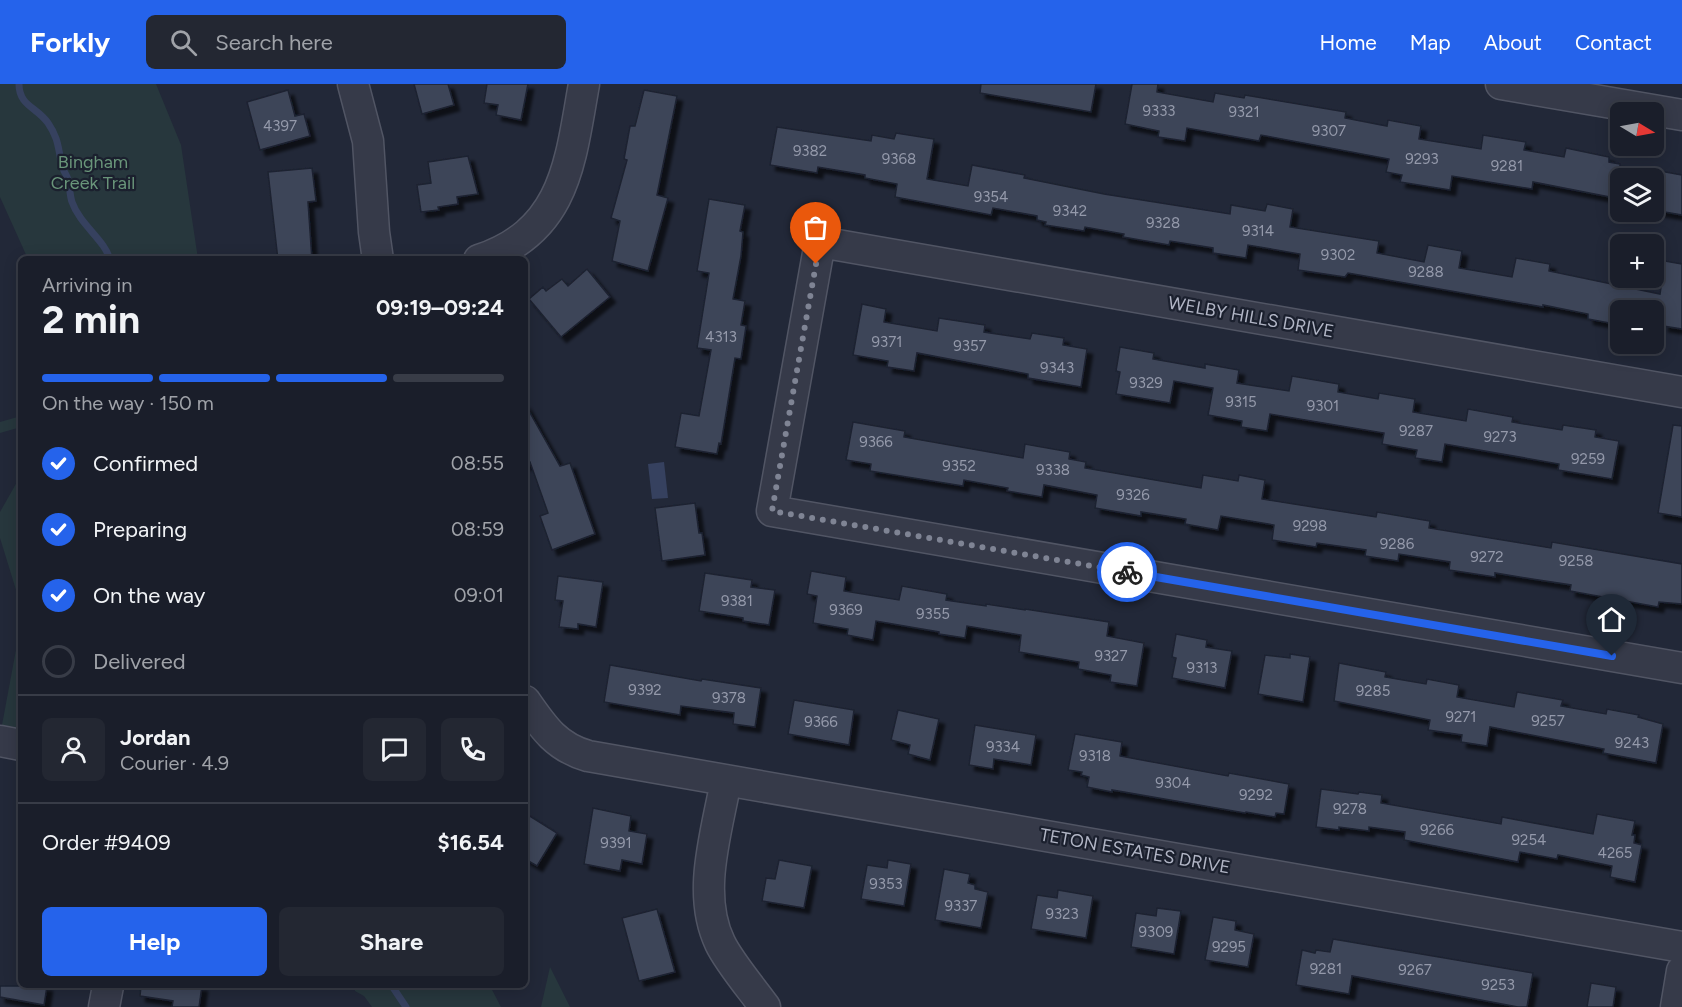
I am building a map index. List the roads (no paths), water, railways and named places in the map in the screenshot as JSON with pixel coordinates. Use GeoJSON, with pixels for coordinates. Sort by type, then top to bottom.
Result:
{"type":"FeatureCollection","features":[{"type":"Feature","properties":{"kind":"street"},"geometry":{"type":"LineString","coordinates":[[353,84],[368,141],[377,256]]}},
{"type":"Feature","properties":{"kind":"street"},"geometry":{"type":"LineString","coordinates":[[488,256],[523,237],[543,217],[558,195],[570,161],[584,84]]}},
{"type":"Feature","properties":{"kind":"street"},"geometry":{"type":"LineString","coordinates":[[1501,84],[1682,115]]}},
{"type":"Feature","properties":{"kind":"street","name":"WELBY HILLS DRIVE"},"geometry":{"type":"LineString","coordinates":[[1682,392],[820,242],[772,511],[1682,668]]}},
{"type":"Feature","properties":{"kind":"street","name":"TETON ESTATES DRIVE"},"geometry":{"type":"LineString","coordinates":[[528,705],[556,740],[566,748],[588,756],[1682,947]]}},
{"type":"Feature","properties":{"kind":"street"},"geometry":{"type":"LineString","coordinates":[[0,741],[18,744]]}},
{"type":"Feature","properties":{"kind":"street"},"geometry":{"type":"LineString","coordinates":[[726,780],[709,876],[711,918],[720,944],[765,1007]]}},
{"type":"Feature","properties":{"kind":"street"},"geometry":{"type":"LineString","coordinates":[[1676,1007],[1682,971]]}},
{"type":"Feature","properties":{"kind":"street"},"geometry":{"type":"LineString","coordinates":[[104,1007],[108,988]]}},
{"type":"Feature","properties":{"kind":"water"},"geometry":{"type":"Polygon","coordinates":[[[664,462],[668,498],[652,499],[648,464],[664,462]]]}},
{"type":"Feature","properties":{"kind":"waterway"},"geometry":{"type":"LineString","coordinates":[[19,84],[25,102],[44,118],[52,130],[68,180],[72,202],[108,256]]}},
{"type":"Feature","properties":{"kind":"waterway"},"geometry":{"type":"LineString","coordinates":[[393,988],[406,1007]]}},
{"type":"Feature","properties":{"kind":"park label","name":"Bingham Creek Trail"},"geometry":{"type":"Point","coordinates":[93,172]}}]}
